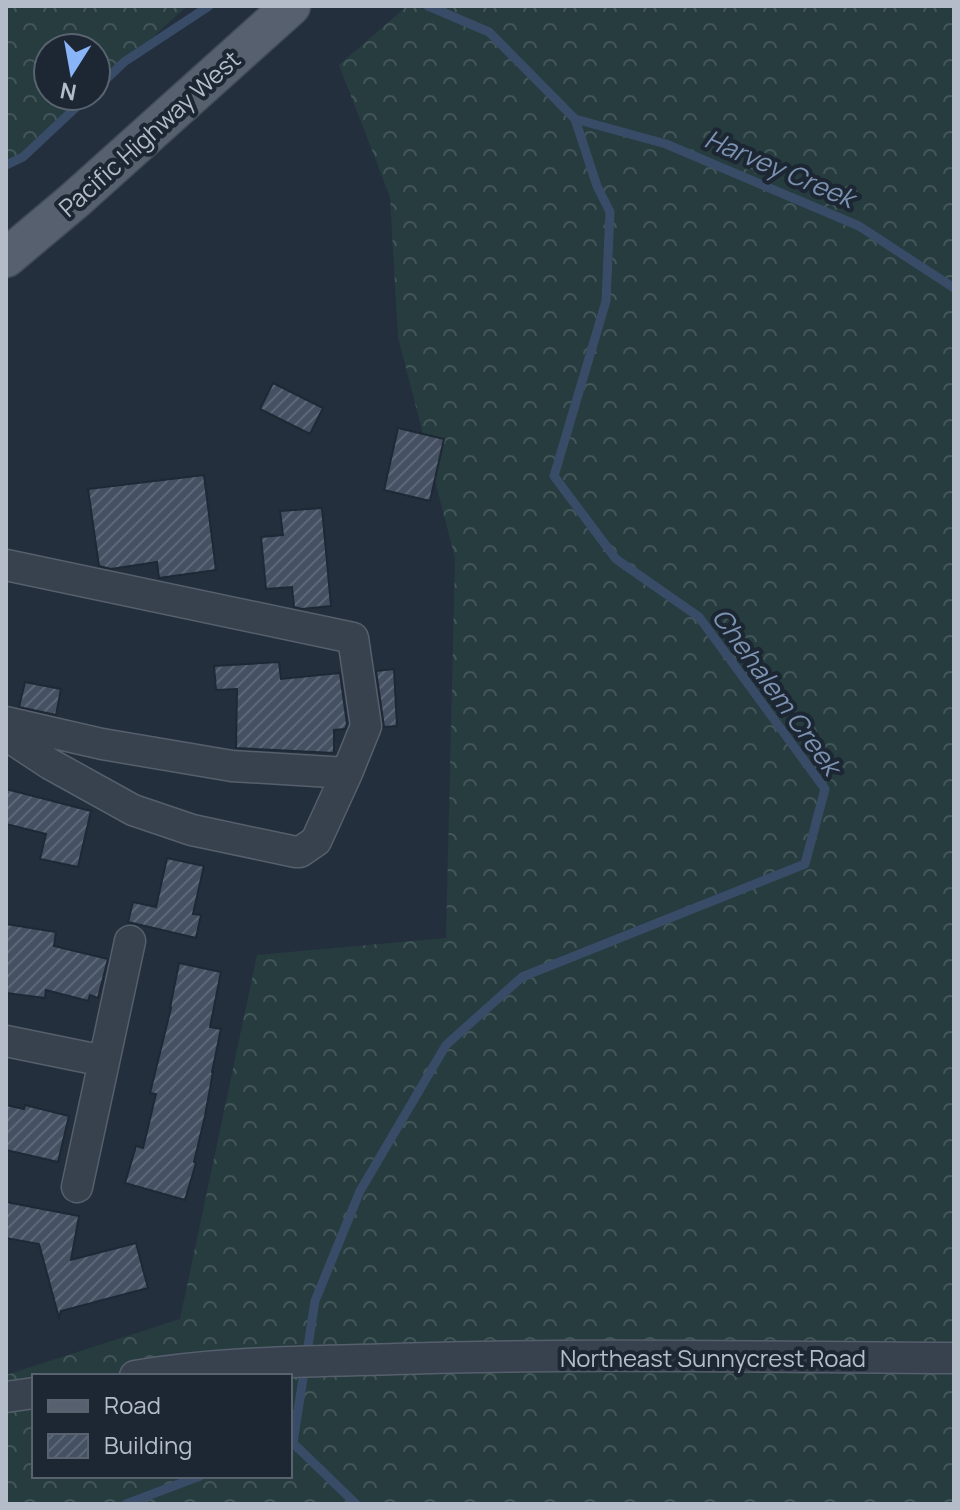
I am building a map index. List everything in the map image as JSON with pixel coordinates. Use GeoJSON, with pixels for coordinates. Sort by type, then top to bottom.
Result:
{"type":"FeatureCollection","features":[{"type":"Feature","properties":{"kind":"main road","name":"Pacific Highway West"},"geometry":{"type":"LineString","coordinates":[[6,258],[291,6]]}},
{"type":"Feature","properties":{"kind":"street"},"geometry":{"type":"LineString","coordinates":[[6,565],[353,638],[366,726],[316,841],[300,852],[192,830],[133,810],[50,764],[6,735]]}},
{"type":"Feature","properties":{"kind":"street"},"geometry":{"type":"LineString","coordinates":[[6,722],[102,744],[232,766],[347,773]]}},
{"type":"Feature","properties":{"kind":"street"},"geometry":{"type":"LineString","coordinates":[[77,1187],[130,941]]}},
{"type":"Feature","properties":{"kind":"street"},"geometry":{"type":"LineString","coordinates":[[6,1041],[104,1061]]}},
{"type":"Feature","properties":{"kind":"street","name":"Northeast Sunnycrest Road"},"geometry":{"type":"LineString","coordinates":[[148,1374],[266,1363],[473,1357],[954,1358]]}},
{"type":"Feature","properties":{"kind":"street"},"geometry":{"type":"LineString","coordinates":[[6,1397],[32,1393]]}},
{"type":"Feature","properties":{"kind":"green space"},"geometry":{"type":"Polygon","coordinates":[[[6,6],[187,6],[112,74],[112,32],[32,32],[32,112],[72,112],[6,172],[6,6]]]}},
{"type":"Feature","properties":{"kind":"green space"},"geometry":{"type":"Polygon","coordinates":[[[407,6],[954,6],[954,1504],[6,1504],[6,1375],[180,1319],[257,955],[446,938],[455,558],[398,337],[390,197],[339,65],[407,6]]]}},
{"type":"Feature","properties":{"kind":"building"},"geometry":{"type":"Polygon","coordinates":[[[273,383],[323,408],[310,434],[260,409],[273,383]]]}},
{"type":"Feature","properties":{"kind":"building"},"geometry":{"type":"Polygon","coordinates":[[[398,428],[444,439],[430,501],[384,490],[398,428]]]}},
{"type":"Feature","properties":{"kind":"building"},"geometry":{"type":"Polygon","coordinates":[[[204,475],[216,570],[159,578],[157,562],[111,569],[99,566],[88,489],[204,475]]]}},
{"type":"Feature","properties":{"kind":"building"},"geometry":{"type":"Polygon","coordinates":[[[322,508],[331,606],[302,609],[294,607],[292,587],[266,589],[261,537],[283,535],[280,511],[322,508]]]}},
{"type":"Feature","properties":{"kind":"building"},"geometry":{"type":"Polygon","coordinates":[[[279,662],[281,679],[340,673],[347,724],[345,729],[334,730],[334,753],[236,748],[237,689],[216,690],[214,666],[279,662]]]}},
{"type":"Feature","properties":{"kind":"building"},"geometry":{"type":"Polygon","coordinates":[[[394,669],[397,726],[384,727],[376,671],[394,669]]]}},
{"type":"Feature","properties":{"kind":"building"},"geometry":{"type":"Polygon","coordinates":[[[25,682],[61,689],[56,715],[19,707],[25,682]]]}},
{"type":"Feature","properties":{"kind":"building"},"geometry":{"type":"Polygon","coordinates":[[[6,789],[91,811],[78,867],[40,859],[46,834],[6,824],[6,789]]]}},
{"type":"Feature","properties":{"kind":"building"},"geometry":{"type":"Polygon","coordinates":[[[167,858],[204,866],[193,914],[201,915],[196,938],[128,922],[133,902],[156,907],[167,858]]]}},
{"type":"Feature","properties":{"kind":"building"},"geometry":{"type":"Polygon","coordinates":[[[6,924],[56,932],[54,946],[108,959],[98,998],[90,995],[88,1001],[46,990],[45,998],[6,993],[6,924]]]}},
{"type":"Feature","properties":{"kind":"building"},"geometry":{"type":"Polygon","coordinates":[[[179,963],[221,972],[210,1027],[221,1029],[196,1163],[185,1200],[125,1183],[136,1146],[143,1148],[156,1094],[150,1093],[179,963]]]}},
{"type":"Feature","properties":{"kind":"building"},"geometry":{"type":"Polygon","coordinates":[[[6,1105],[24,1109],[25,1105],[69,1116],[58,1162],[6,1150],[6,1105]]]}},
{"type":"Feature","properties":{"kind":"building"},"geometry":{"type":"Polygon","coordinates":[[[6,1202],[79,1216],[71,1260],[136,1243],[148,1288],[61,1311],[59,1318],[39,1244],[6,1238],[6,1202]]]}},
{"type":"Feature","properties":{"kind":"waterway","name":"Chehalem Creek"},"geometry":{"type":"LineString","coordinates":[[112,74],[124,62],[209,6]]}},
{"type":"Feature","properties":{"kind":"waterway","name":"Chehalem Creek"},"geometry":{"type":"LineString","coordinates":[[293,1443],[315,1301],[360,1191],[446,1045],[522,977],[805,864],[825,789],[699,617],[616,559],[554,476],[606,301],[610,212],[597,186],[575,119],[489,32],[428,6]]}},
{"type":"Feature","properties":{"kind":"waterway","name":"Chehalem Creek"},"geometry":{"type":"LineString","coordinates":[[6,165],[23,157],[71,112]]}},
{"type":"Feature","properties":{"kind":"waterway","name":"Harvey Creek"},"geometry":{"type":"LineString","coordinates":[[575,119],[666,144],[859,226],[954,288]]}},
{"type":"Feature","properties":{"kind":"waterway","name":"Chehalem Creek"},"geometry":{"type":"LineString","coordinates":[[293,1443],[356,1504]]}},
{"type":"Feature","properties":{"kind":"waterway"},"geometry":{"type":"LineString","coordinates":[[126,1504],[195,1478]]}}]}
